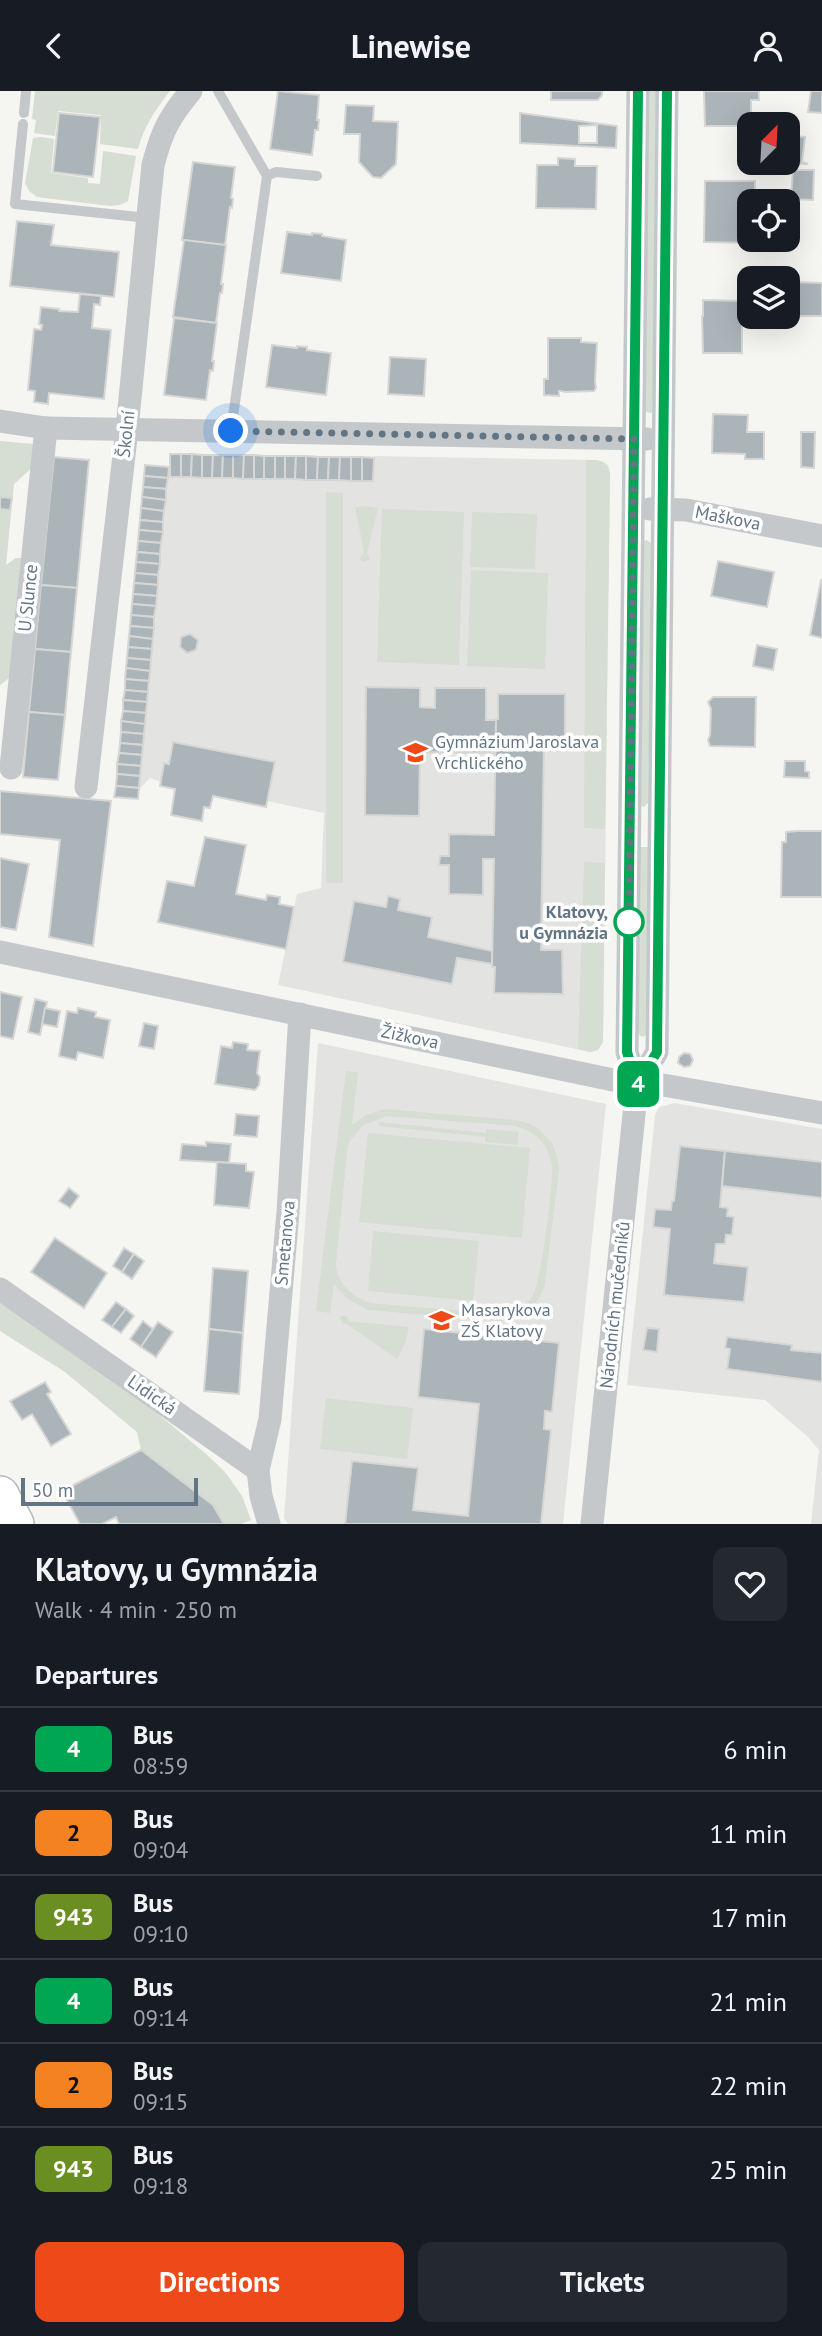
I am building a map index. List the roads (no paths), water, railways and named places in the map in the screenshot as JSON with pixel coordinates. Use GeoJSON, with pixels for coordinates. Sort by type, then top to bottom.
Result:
{"type":"FeatureCollection","features":[{"type":"Feature","properties":{"kind":"main road"},"geometry":{"type":"LineString","coordinates":[[0,1495],[15,1524]]}},
{"type":"Feature","properties":{"kind":"street","name":"Školní"},"geometry":{"type":"LineString","coordinates":[[86,787],[127,429],[153,165],[160,139],[171,115],[191,91]]}},
{"type":"Feature","properties":{"kind":"street","name":"Národních mučedníků"},"geometry":{"type":"LineString","coordinates":[[592,1524],[637,1085],[627,1052],[638,91]]}},
{"type":"Feature","properties":{"kind":"street","name":"Národních mučedníků"},"geometry":{"type":"LineString","coordinates":[[637,1085],[657,1052],[667,91]]}},
{"type":"Feature","properties":{"kind":"street"},"geometry":{"type":"LineString","coordinates":[[0,421],[46,428],[664,439]]}},
{"type":"Feature","properties":{"kind":"street","name":"U Slunce"},"geometry":{"type":"LineString","coordinates":[[11,768],[46,428]]}},
{"type":"Feature","properties":{"kind":"street","name":"Maškova"},"geometry":{"type":"LineString","coordinates":[[633,509],[686,510],[822,536]]}},
{"type":"Feature","properties":{"kind":"street"},"geometry":{"type":"LineString","coordinates":[[630,820],[659,820]]}},
{"type":"Feature","properties":{"kind":"street","name":"Žižkova"},"geometry":{"type":"LineString","coordinates":[[0,952],[637,1085],[663,1085],[822,1113]]}},
{"type":"Feature","properties":{"kind":"street","name":"Smetanova"},"geometry":{"type":"LineString","coordinates":[[258,1470],[270,1419],[288,1212],[300,1014]]}},
{"type":"Feature","properties":{"kind":"street","name":"Lidická"},"geometry":{"type":"LineString","coordinates":[[0,1289],[258,1470]]}},
{"type":"Feature","properties":{"kind":"street"},"geometry":{"type":"LineString","coordinates":[[258,1470],[261,1496],[269,1524]]}},
{"type":"Feature","properties":{"kind":"lane"},"geometry":{"type":"LineString","coordinates":[[26,91],[15,204],[148,218]]}},
{"type":"Feature","properties":{"kind":"lane"},"geometry":{"type":"LineString","coordinates":[[218,91],[267,176],[231,431]]}},
{"type":"Feature","properties":{"kind":"lane"},"geometry":{"type":"LineString","coordinates":[[267,176],[275,172],[317,176]]}},
{"type":"Feature","properties":{"kind":"place","name":"Gymnázium Jaroslava Vrchlického"},"geometry":{"type":"Point","coordinates":[415,752]}},
{"type":"Feature","properties":{"kind":"place","name":"Klatovy, u Gymnázia"},"geometry":{"type":"Point","coordinates":[629,922]}},
{"type":"Feature","properties":{"kind":"place","name":"Masarykova ZŠ Klatovy"},"geometry":{"type":"Point","coordinates":[441,1320]}}]}
